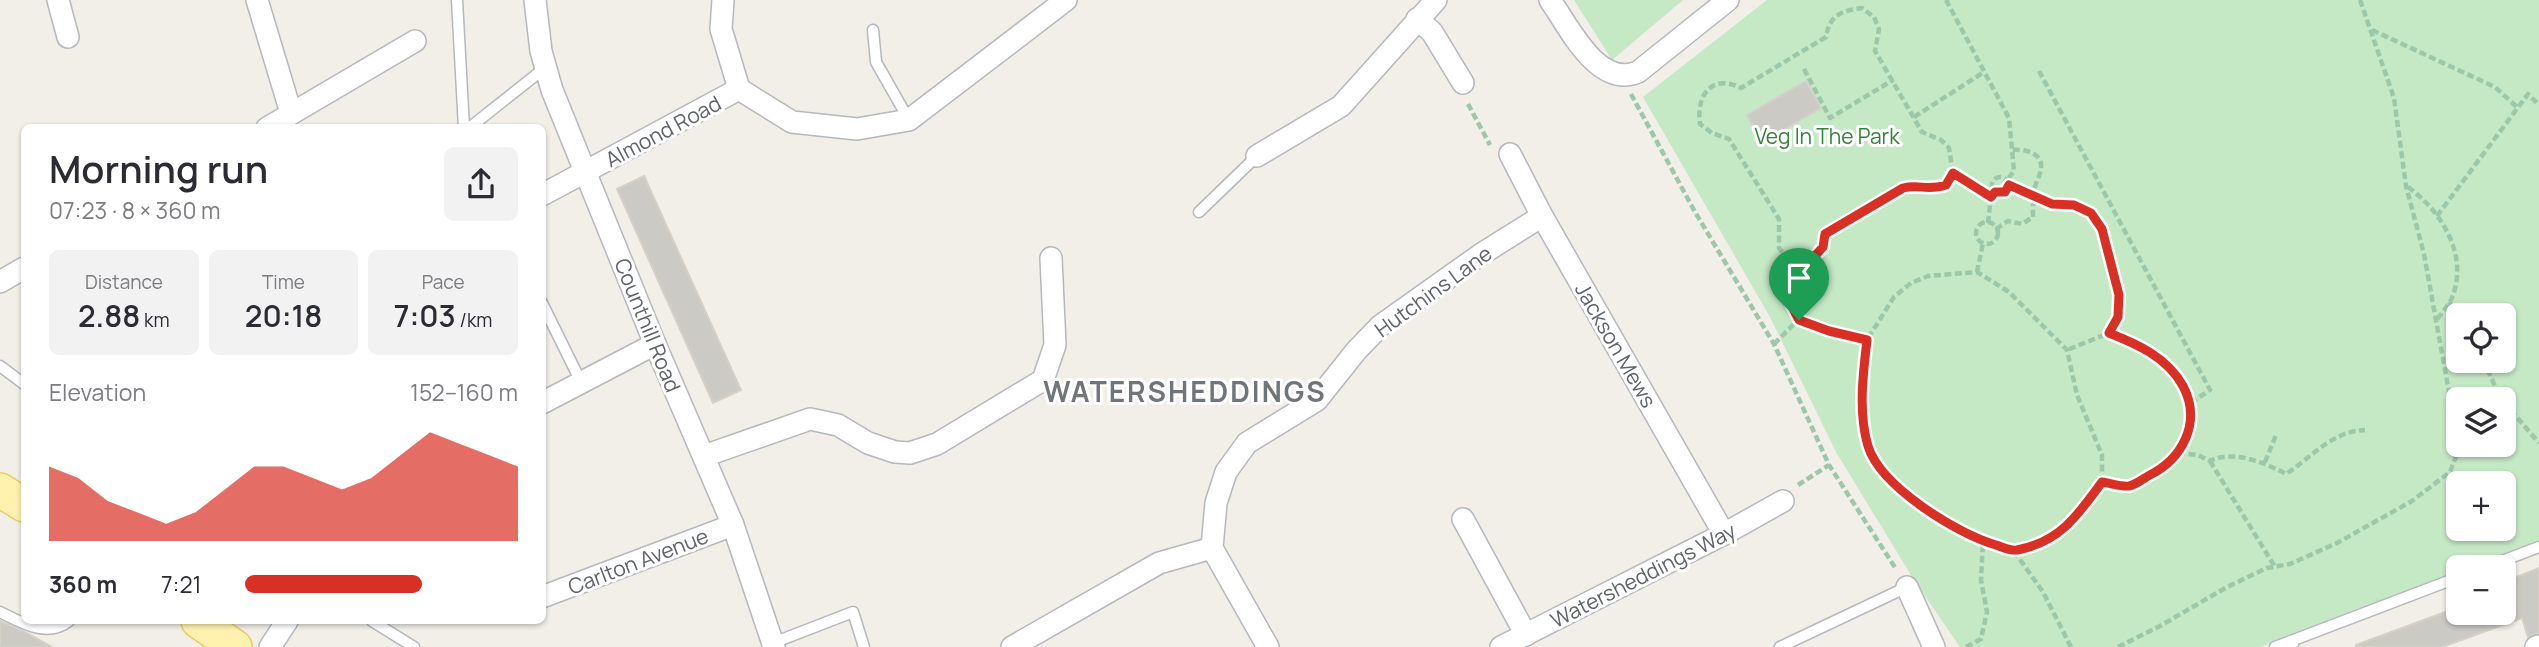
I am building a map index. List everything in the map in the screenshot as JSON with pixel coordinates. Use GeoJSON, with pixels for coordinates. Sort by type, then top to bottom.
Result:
{"type":"FeatureCollection","features":[{"type":"Feature","properties":{"kind":"main road"},"geometry":{"type":"LineString","coordinates":[[0,490],[21,503]]}},
{"type":"Feature","properties":{"kind":"main road"},"geometry":{"type":"LineString","coordinates":[[202,624],[235,647]]}},
{"type":"Feature","properties":{"kind":"street"},"geometry":{"type":"LineString","coordinates":[[58,0],[68,37]]}},
{"type":"Feature","properties":{"kind":"street"},"geometry":{"type":"LineString","coordinates":[[257,0],[291,113]]}},
{"type":"Feature","properties":{"kind":"street","name":"Counthill Road"},"geometry":{"type":"LineString","coordinates":[[535,0],[541,51],[552,90],[654,344],[733,525],[773,646]]}},
{"type":"Feature","properties":{"kind":"street"},"geometry":{"type":"LineString","coordinates":[[723,0],[720,29],[739,89],[792,122],[857,129],[909,120],[1066,0]]}},
{"type":"Feature","properties":{"kind":"street"},"geometry":{"type":"LineString","coordinates":[[1257,156],[1341,106],[1436,0]]}},
{"type":"Feature","properties":{"kind":"street"},"geometry":{"type":"LineString","coordinates":[[1550,0],[1599,66],[1609,73],[1629,76],[1638,72],[1728,0]]}},
{"type":"Feature","properties":{"kind":"street"},"geometry":{"type":"LineString","coordinates":[[1417,19],[1432,32],[1463,83]]}},
{"type":"Feature","properties":{"kind":"street"},"geometry":{"type":"LineString","coordinates":[[273,124],[415,41]]}},
{"type":"Feature","properties":{"kind":"street","name":"Almond Road"},"geometry":{"type":"LineString","coordinates":[[546,193],[739,89]]}},
{"type":"Feature","properties":{"kind":"street","name":"Jackson Mews"},"geometry":{"type":"LineString","coordinates":[[1510,154],[1542,216],[1724,534]]}},
{"type":"Feature","properties":{"kind":"street","name":"Hutchins Lane"},"geometry":{"type":"LineString","coordinates":[[1212,548],[1216,503],[1226,472],[1247,443],[1317,400],[1380,326],[1480,255],[1542,216]]}},
{"type":"Feature","properties":{"kind":"street"},"geometry":{"type":"LineString","coordinates":[[704,456],[810,419],[838,425],[869,443],[895,452],[910,453],[937,444],[1043,380],[1055,345],[1051,258]]}},
{"type":"Feature","properties":{"kind":"street"},"geometry":{"type":"LineString","coordinates":[[0,282],[21,270]]}},
{"type":"Feature","properties":{"kind":"street"},"geometry":{"type":"LineString","coordinates":[[546,401],[654,344]]}},
{"type":"Feature","properties":{"kind":"street","name":"Watersheddings Way"},"geometry":{"type":"LineString","coordinates":[[1501,647],[1724,534],[1783,501]]}},
{"type":"Feature","properties":{"kind":"street"},"geometry":{"type":"LineString","coordinates":[[1462,519],[1527,635]]}},
{"type":"Feature","properties":{"kind":"street","name":"Carlton Avenue"},"geometry":{"type":"LineString","coordinates":[[546,595],[733,525]]}},
{"type":"Feature","properties":{"kind":"street"},"geometry":{"type":"LineString","coordinates":[[1012,647],[1159,563],[1212,548],[1268,647]]}},
{"type":"Feature","properties":{"kind":"street"},"geometry":{"type":"LineString","coordinates":[[1907,587],[1934,647]]}},
{"type":"Feature","properties":{"kind":"street"},"geometry":{"type":"LineString","coordinates":[[270,647],[285,624]]}},
{"type":"Feature","properties":{"kind":"lane"},"geometry":{"type":"LineString","coordinates":[[457,0],[466,124]]}},
{"type":"Feature","properties":{"kind":"lane"},"geometry":{"type":"LineString","coordinates":[[873,30],[876,62],[909,120]]}},
{"type":"Feature","properties":{"kind":"lane"},"geometry":{"type":"LineString","coordinates":[[471,124],[545,67]]}},
{"type":"Feature","properties":{"kind":"lane"},"geometry":{"type":"LineString","coordinates":[[1199,212],[1257,156]]}},
{"type":"Feature","properties":{"kind":"lane"},"geometry":{"type":"LineString","coordinates":[[546,311],[581,382]]}},
{"type":"Feature","properties":{"kind":"lane"},"geometry":{"type":"LineString","coordinates":[[0,366],[21,382]]}},
{"type":"Feature","properties":{"kind":"lane"},"geometry":{"type":"LineString","coordinates":[[2516,556],[2539,547]]}},
{"type":"Feature","properties":{"kind":"lane"},"geometry":{"type":"LineString","coordinates":[[2275,647],[2293,644],[2446,582]]}},
{"type":"Feature","properties":{"kind":"lane"},"geometry":{"type":"LineString","coordinates":[[1780,647],[1907,587]]}},
{"type":"Feature","properties":{"kind":"lane"},"geometry":{"type":"LineString","coordinates":[[0,612],[21,622]]}},
{"type":"Feature","properties":{"kind":"lane"},"geometry":{"type":"LineString","coordinates":[[773,646],[853,612],[864,647]]}},
{"type":"Feature","properties":{"kind":"lane"},"geometry":{"type":"LineString","coordinates":[[25,624],[54,629],[63,624]]}},
{"type":"Feature","properties":{"kind":"lane"},"geometry":{"type":"LineString","coordinates":[[377,624],[414,647]]}},
{"type":"Feature","properties":{"kind":"path"},"geometry":{"type":"LineString","coordinates":[[1946,0],[2009,118],[2014,172],[2005,192],[1995,192]]}},
{"type":"Feature","properties":{"kind":"path"},"geometry":{"type":"LineString","coordinates":[[2360,0],[2394,98],[2406,186],[2424,254],[2448,387]]}},
{"type":"Feature","properties":{"kind":"path"},"geometry":{"type":"LineString","coordinates":[[1862,8],[1874,17],[1878,29],[1875,51],[1922,132],[1941,140],[1949,148],[1953,173],[1946,185],[1931,190],[1910,186],[1903,188],[1825,234],[1823,247],[1814,257],[1788,260],[1779,248],[1779,219],[1729,139],[1712,133],[1700,124],[1698,110],[1701,96],[1721,82],[1741,88],[1826,37],[1828,24],[1837,15],[1845,10],[1862,8]]}},
{"type":"Feature","properties":{"kind":"path"},"geometry":{"type":"LineString","coordinates":[[2371,30],[2495,87],[2518,108]]}},
{"type":"Feature","properties":{"kind":"path"},"geometry":{"type":"LineString","coordinates":[[1804,69],[1830,118],[1893,80]]}},
{"type":"Feature","properties":{"kind":"path"},"geometry":{"type":"LineString","coordinates":[[2039,71],[2210,390],[2189,404]]}},
{"type":"Feature","properties":{"kind":"path"},"geometry":{"type":"LineString","coordinates":[[1914,117],[1984,72]]}},
{"type":"Feature","properties":{"kind":"path"},"geometry":{"type":"LineString","coordinates":[[1629,76],[1632,96],[1638,108],[1695,212],[1774,344],[1829,465],[1907,587]]}},
{"type":"Feature","properties":{"kind":"path"},"geometry":{"type":"LineString","coordinates":[[1463,83],[1462,93],[1491,146],[1510,154]]}},
{"type":"Feature","properties":{"kind":"path"},"geometry":{"type":"LineString","coordinates":[[2437,216],[2528,94],[2539,105]]}},
{"type":"Feature","properties":{"kind":"path"},"geometry":{"type":"LineString","coordinates":[[2012,150],[2027,150],[2034,153],[2040,161],[2041,170],[2034,191],[2038,198]]}},
{"type":"Feature","properties":{"kind":"path"},"geometry":{"type":"LineString","coordinates":[[1953,173],[1991,197]]}},
{"type":"Feature","properties":{"kind":"path"},"geometry":{"type":"LineString","coordinates":[[1995,192],[1992,187],[1994,179],[2003,177],[2008,183],[2052,204],[2074,205],[2091,213],[2102,229],[2119,295],[2118,317],[2109,333],[2067,349]]}},
{"type":"Feature","properties":{"kind":"path"},"geometry":{"type":"LineString","coordinates":[[2406,186],[2421,196],[2447,228],[2455,252],[2456,280],[2449,302],[2436,321]]}},
{"type":"Feature","properties":{"kind":"path"},"geometry":{"type":"LineString","coordinates":[[1988,223],[1991,197],[1995,192]]}},
{"type":"Feature","properties":{"kind":"path"},"geometry":{"type":"LineString","coordinates":[[1996,229],[2008,221],[2022,224],[2033,216],[2033,205],[2038,198]]}},
{"type":"Feature","properties":{"kind":"path"},"geometry":{"type":"LineString","coordinates":[[1988,223],[1996,229],[1997,236],[1993,242],[1983,243],[1976,232],[1982,224],[1988,223]]}},
{"type":"Feature","properties":{"kind":"path"},"geometry":{"type":"LineString","coordinates":[[1977,272],[1983,243]]}},
{"type":"Feature","properties":{"kind":"path"},"geometry":{"type":"LineString","coordinates":[[1788,260],[1783,278],[1785,294],[1799,320],[1867,340]]}},
{"type":"Feature","properties":{"kind":"path"},"geometry":{"type":"LineString","coordinates":[[1977,272],[2010,292],[2067,349],[2077,396],[2102,455],[2102,482],[2076,519],[2051,538],[2014,551],[1983,542],[1950,527],[1897,486],[1879,467],[1868,448],[1862,418],[1867,340],[1894,297],[1910,283],[1928,276],[1977,272]]}},
{"type":"Feature","properties":{"kind":"path"},"geometry":{"type":"LineString","coordinates":[[1774,344],[1799,320]]}},
{"type":"Feature","properties":{"kind":"path"},"geometry":{"type":"LineString","coordinates":[[2102,482],[2129,486],[2154,474],[2178,453],[2188,437],[2192,414],[2182,385],[2167,366],[2144,347],[2109,333]]}},
{"type":"Feature","properties":{"kind":"path"},"geometry":{"type":"LineString","coordinates":[[2516,416],[2539,443]]}},
{"type":"Feature","properties":{"kind":"path"},"geometry":{"type":"LineString","coordinates":[[2210,461],[2219,456],[2265,462],[2286,474],[2316,449],[2350,430],[2365,430]]}},
{"type":"Feature","properties":{"kind":"path"},"geometry":{"type":"LineString","coordinates":[[2265,462],[2276,435]]}},
{"type":"Feature","properties":{"kind":"path"},"geometry":{"type":"LineString","coordinates":[[2178,453],[2198,455],[2210,461],[2275,567]]}},
{"type":"Feature","properties":{"kind":"path"},"geometry":{"type":"LineString","coordinates":[[2118,647],[2227,587],[2337,543],[2412,501],[2449,471],[2456,457]]}},
{"type":"Feature","properties":{"kind":"path"},"geometry":{"type":"LineString","coordinates":[[1783,501],[1793,488],[1829,465]]}},
{"type":"Feature","properties":{"kind":"path"},"geometry":{"type":"LineString","coordinates":[[1966,647],[1981,639],[1987,612],[1981,580],[1983,542]]}},
{"type":"Feature","properties":{"kind":"path"},"geometry":{"type":"LineString","coordinates":[[2014,551],[2043,592],[2071,647]]}},
{"type":"Feature","properties":{"kind":"green space"},"geometry":{"type":"Polygon","coordinates":[[[1574,0],[1683,0],[1612,60],[1574,0]]]}},
{"type":"Feature","properties":{"kind":"green space","name":"Veg In The Park"},"geometry":{"type":"Polygon","coordinates":[[[1767,0],[2539,0],[2539,541],[2502,555],[2446,555],[2446,576],[2260,647],[1960,647],[1914,580],[1836,452],[1770,317],[1643,97],[1767,0]]]}},
{"type":"Feature","properties":{"kind":"building"},"geometry":{"type":"Polygon","coordinates":[[[1806,81],[1821,108],[1762,142],[1747,115],[1806,81]]]}},
{"type":"Feature","properties":{"kind":"building"},"geometry":{"type":"Polygon","coordinates":[[[644,176],[741,390],[713,403],[617,189],[644,176]]]}},
{"type":"Feature","properties":{"kind":"building"},"geometry":{"type":"Polygon","coordinates":[[[2539,568],[2539,633],[2528,637],[2522,618],[2516,620],[2516,577],[2539,568]]]}},
{"type":"Feature","properties":{"kind":"building"},"geometry":{"type":"Polygon","coordinates":[[[2446,612],[2446,625],[2503,625],[2442,647],[2356,645],[2446,612]]]}},
{"type":"Feature","properties":{"kind":"building"},"geometry":{"type":"Polygon","coordinates":[[[0,621],[25,632],[52,647],[0,647],[0,621]]]}},
{"type":"Feature","properties":{"kind":"district","name":"WATERSHEDDINGS"},"geometry":{"type":"Point","coordinates":[1185,391]}},
{"type":"Feature","properties":{"kind":"route"},"geometry":{"type":"LineString","coordinates":[[1953,173],[1991,197],[1995,192],[2005,192],[2009,185],[2052,204],[2074,205],[2091,213],[2102,229],[2119,295],[2118,317],[2109,333],[2144,347],[2167,366],[2182,385],[2192,414],[2188,437],[2176,456],[2154,474],[2129,486],[2102,482],[2076,519],[2051,538],[2014,551],[1983,542],[1950,527],[1897,486],[1879,467],[1868,448],[1862,418],[1867,340],[1799,320],[1785,294],[1783,278],[1788,260],[1814,257],[1823,247],[1825,234],[1903,188],[1910,186],[1931,190],[1946,185],[1953,173]]}}]}
